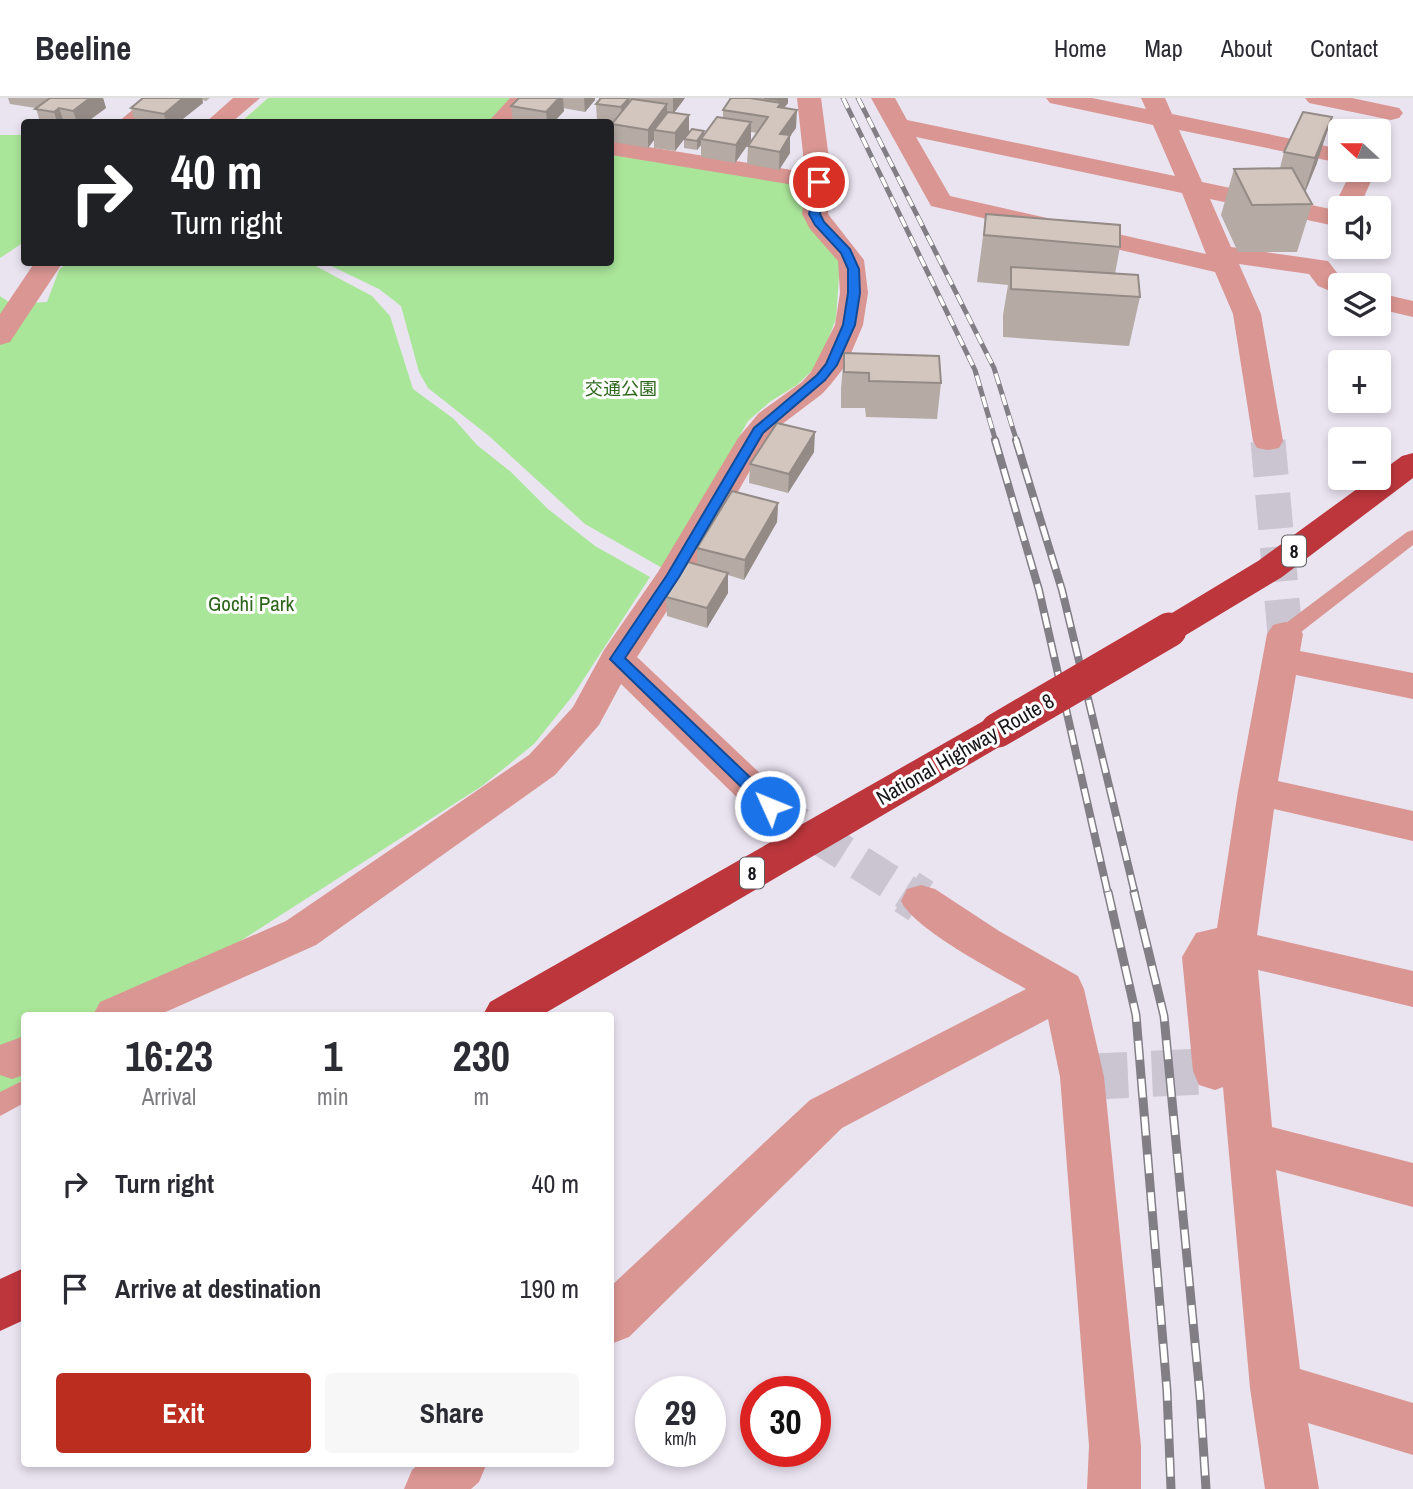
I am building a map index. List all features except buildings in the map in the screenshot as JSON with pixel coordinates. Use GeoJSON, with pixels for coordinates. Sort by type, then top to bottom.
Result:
{"type":"FeatureCollection","features":[{"type":"Feature","properties":{"kind":"highway","name":"National Highway Route 8"},"geometry":{"type":"LineString","coordinates":[[510,1012],[1169,630],[1269,569],[1413,463]]}},
{"type":"Feature","properties":{"kind":"highway"},"geometry":{"type":"LineString","coordinates":[[0,1307],[21,1294]]}},
{"type":"Feature","properties":{"kind":"street"},"geometry":{"type":"LineString","coordinates":[[222,119],[248,98]]}},
{"type":"Feature","properties":{"kind":"street"},"geometry":{"type":"LineString","coordinates":[[503,119],[523,98]]}},
{"type":"Feature","properties":{"kind":"street"},"geometry":{"type":"LineString","coordinates":[[122,1012],[301,933],[542,765],[586,716],[617,659],[672,577],[758,431],[821,378],[831,365],[849,325],[854,293],[853,269],[846,252],[819,223],[815,214],[819,182],[809,98]]}},
{"type":"Feature","properties":{"kind":"street"},"geometry":{"type":"LineString","coordinates":[[883,98],[940,201],[1222,259],[1318,267],[1328,280]]}},
{"type":"Feature","properties":{"kind":"street"},"geometry":{"type":"LineString","coordinates":[[1058,98],[1158,109],[1328,153]]}},
{"type":"Feature","properties":{"kind":"street"},"geometry":{"type":"LineString","coordinates":[[1317,98],[1391,114]]}},
{"type":"Feature","properties":{"kind":"street"},"geometry":{"type":"LineString","coordinates":[[1158,109],[1247,314],[1268,441]]}},
{"type":"Feature","properties":{"kind":"street"},"geometry":{"type":"LineString","coordinates":[[896,125],[1328,217]]}},
{"type":"Feature","properties":{"kind":"street"},"geometry":{"type":"LineString","coordinates":[[614,148],[819,182]]}},
{"type":"Feature","properties":{"kind":"street"},"geometry":{"type":"LineString","coordinates":[[1318,267],[1328,246]]}},
{"type":"Feature","properties":{"kind":"street"},"geometry":{"type":"LineString","coordinates":[[0,336],[47,266]]}},
{"type":"Feature","properties":{"kind":"street"},"geometry":{"type":"LineString","coordinates":[[1391,304],[1413,309]]}},
{"type":"Feature","properties":{"kind":"street"},"geometry":{"type":"LineString","coordinates":[[1292,1489],[1276,1388],[1250,1142],[1235,947],[1257,791],[1283,647],[1413,686]]}},
{"type":"Feature","properties":{"kind":"street"},"geometry":{"type":"LineString","coordinates":[[617,659],[770,806]]}},
{"type":"Feature","properties":{"kind":"street"},"geometry":{"type":"LineString","coordinates":[[1257,791],[1413,826]]}},
{"type":"Feature","properties":{"kind":"street"},"geometry":{"type":"LineString","coordinates":[[921,901],[984,943],[1063,989],[1082,1077],[1115,1446],[1114,1489]]}},
{"type":"Feature","properties":{"kind":"street"},"geometry":{"type":"LineString","coordinates":[[1215,1071],[1203,957],[1211,945],[1235,947],[1413,989]]}},
{"type":"Feature","properties":{"kind":"street"},"geometry":{"type":"LineString","coordinates":[[614,1317],[826,1114],[994,1028],[1063,989]]}},
{"type":"Feature","properties":{"kind":"street"},"geometry":{"type":"LineString","coordinates":[[1250,1142],[1413,1185]]}},
{"type":"Feature","properties":{"kind":"street"},"geometry":{"type":"LineString","coordinates":[[1276,1388],[1413,1429]]}},
{"type":"Feature","properties":{"kind":"street"},"geometry":{"type":"LineString","coordinates":[[430,1489],[455,1467]]}},
{"type":"Feature","properties":{"kind":"lane"},"geometry":{"type":"LineString","coordinates":[[128,119],[155,98]]}},
{"type":"Feature","properties":{"kind":"lane"},"geometry":{"type":"LineString","coordinates":[[1283,647],[1413,536]]}},
{"type":"Feature","properties":{"kind":"lane"},"geometry":{"type":"LineString","coordinates":[[163,1012],[301,933]]}},
{"type":"Feature","properties":{"kind":"lane"},"geometry":{"type":"LineString","coordinates":[[0,1105],[20,1069]]}},
{"type":"Feature","properties":{"kind":"green space"},"geometry":{"type":"Polygon","coordinates":[[[268,98],[516,98],[495,119],[244,119],[268,98]]]}},
{"type":"Feature","properties":{"kind":"green space"},"geometry":{"type":"Polygon","coordinates":[[[0,135],[21,135],[21,244],[0,258],[0,135]]]}},
{"type":"Feature","properties":{"kind":"green space","name":"交通公園"},"geometry":{"type":"Polygon","coordinates":[[[614,154],[811,186],[840,262],[836,319],[817,366],[797,385],[771,401],[748,421],[664,569],[585,524],[489,436],[428,388],[419,372],[401,306],[379,289],[331,266],[614,266],[614,154]]]}},
{"type":"Feature","properties":{"kind":"green space","name":"Gochi Park"},"geometry":{"type":"Polygon","coordinates":[[[64,266],[316,266],[372,296],[390,316],[413,389],[454,419],[477,445],[511,472],[548,509],[595,546],[650,577],[574,694],[534,744],[482,786],[130,1012],[21,1012],[21,1081],[0,1095],[0,296],[12,304],[47,302],[59,270],[64,266]]]}},
{"type":"Feature","properties":{"kind":"tunnel"},"geometry":{"type":"LineString","coordinates":[[1268,441],[1285,634]]}},
{"type":"Feature","properties":{"kind":"tunnel"},"geometry":{"type":"LineString","coordinates":[[770,806],[909,894]]}},
{"type":"Feature","properties":{"kind":"tunnel"},"geometry":{"type":"LineString","coordinates":[[907,892],[921,901]]}},
{"type":"Feature","properties":{"kind":"tunnel"},"geometry":{"type":"LineString","coordinates":[[1082,1077],[1215,1071]]}},
{"type":"Feature","properties":{"kind":"railway"},"geometry":{"type":"LineString","coordinates":[[843,98],[975,370],[996,442]]}},
{"type":"Feature","properties":{"kind":"railway"},"geometry":{"type":"LineString","coordinates":[[858,98],[994,368],[1017,442]]}},
{"type":"Feature","properties":{"kind":"railway"},"geometry":{"type":"LineString","coordinates":[[995,440],[1039,590],[1108,894]]}},
{"type":"Feature","properties":{"kind":"railway"},"geometry":{"type":"LineString","coordinates":[[1016,440],[1062,590],[1135,894]]}},
{"type":"Feature","properties":{"kind":"railway"},"geometry":{"type":"LineString","coordinates":[[1108,892],[1136,1015],[1167,1391],[1171,1489]]}},
{"type":"Feature","properties":{"kind":"railway"},"geometry":{"type":"LineString","coordinates":[[1134,892],[1164,1016],[1200,1395],[1206,1489]]}},
{"type":"Feature","properties":{"kind":"route"},"geometry":{"type":"LineString","coordinates":[[770,806],[617,659],[672,577],[758,431],[821,378],[831,365],[849,325],[854,293],[853,269],[846,252],[819,223],[815,214],[819,182]]}}]}
